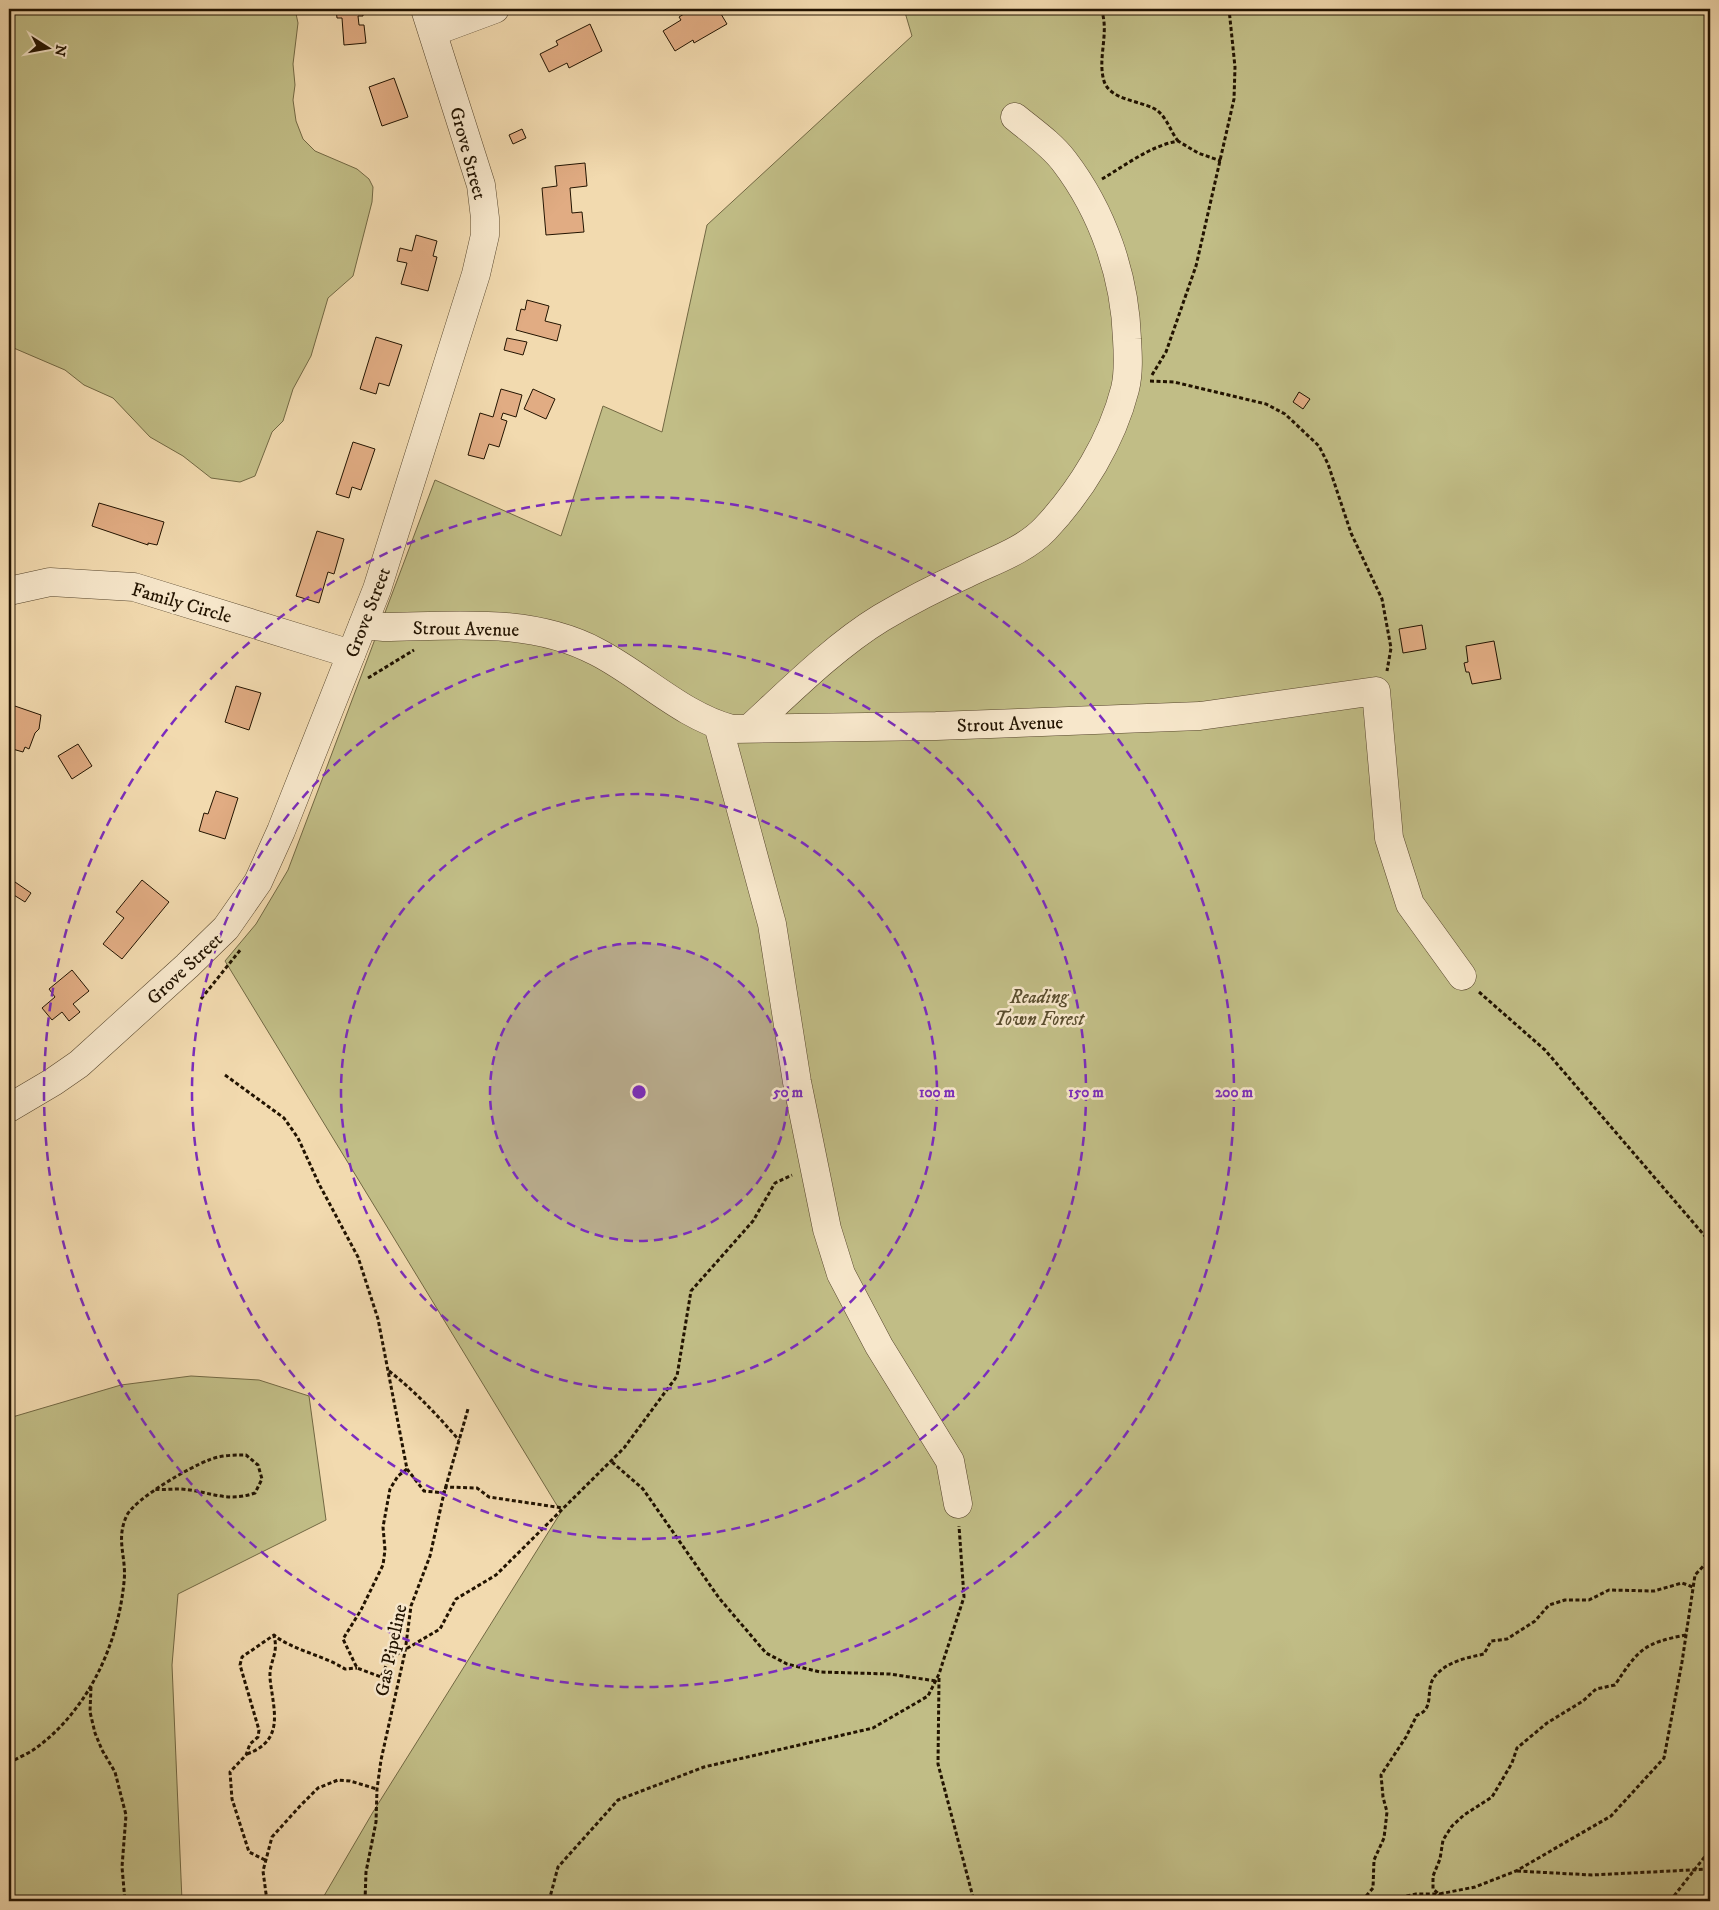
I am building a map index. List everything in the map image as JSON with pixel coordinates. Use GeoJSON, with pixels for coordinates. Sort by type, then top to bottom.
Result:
{"type":"FeatureCollection","features":[{"type":"Feature","properties":{"kind":"street"},"geometry":{"type":"LineString","coordinates":[[429,20],[495,9]]}},
{"type":"Feature","properties":{"kind":"street","name":"Grove Street"},"geometry":{"type":"LineString","coordinates":[[9,1108],[53,1082],[89,1056],[207,947],[238,913],[258,882],[282,831],[363,625],[394,538],[444,370],[476,274],[485,235],[481,185],[429,20]]}},
{"type":"Feature","properties":{"kind":"street"},"geometry":{"type":"LineString","coordinates":[[750,728],[814,669],[878,620],[932,590],[1015,551],[1044,530],[1084,479],[1115,416],[1125,388],[1128,359],[1126,307],[1116,265],[1102,228],[1083,191],[1064,161],[1048,144],[1015,117]]}},
{"type":"Feature","properties":{"kind":"street","name":"Family Circle"},"geometry":{"type":"LineString","coordinates":[[9,590],[50,582],[134,586],[351,654]]}},
{"type":"Feature","properties":{"kind":"street","name":"Strout Avenue"},"geometry":{"type":"LineString","coordinates":[[363,625],[384,627],[514,626],[565,637],[635,673],[683,707],[718,725],[732,729],[936,726],[1200,716],[1376,691]]}},
{"type":"Feature","properties":{"kind":"street"},"geometry":{"type":"LineString","coordinates":[[1376,691],[1389,838],[1410,904],[1462,976]]}},
{"type":"Feature","properties":{"kind":"street"},"geometry":{"type":"LineString","coordinates":[[718,725],[772,924],[797,1082],[827,1229],[841,1274],[879,1346],[950,1461],[958,1504]]}},
{"type":"Feature","properties":{"kind":"path"},"geometry":{"type":"LineString","coordinates":[[1101,9],[1105,42],[1103,73],[1107,87],[1112,92],[1153,108],[1160,113],[1178,141],[1198,154],[1221,161]]}},
{"type":"Feature","properties":{"kind":"path"},"geometry":{"type":"LineString","coordinates":[[1229,9],[1235,67],[1234,100],[1221,161],[1196,266],[1166,352],[1147,381],[1174,382],[1266,404],[1285,414],[1319,446],[1328,464],[1351,533],[1382,599],[1391,638],[1388,670],[1376,691]]}},
{"type":"Feature","properties":{"kind":"path"},"geometry":{"type":"LineString","coordinates":[[1083,191],[1166,143],[1178,141]]}},
{"type":"Feature","properties":{"kind":"path"},"geometry":{"type":"LineString","coordinates":[[1462,976],[1545,1050],[1710,1242]]}},
{"type":"Feature","properties":{"kind":"path"},"geometry":{"type":"LineString","coordinates":[[225,1075],[284,1118],[298,1138],[319,1184],[358,1256],[378,1319],[407,1469],[424,1490],[444,1493]]}},
{"type":"Feature","properties":{"kind":"path"},"geometry":{"type":"LineString","coordinates":[[274,1635],[284,1644],[331,1660],[345,1669],[357,1668],[382,1677],[389,1659],[404,1652],[429,1634],[440,1629],[456,1599],[496,1575],[612,1462],[677,1376],[691,1291],[754,1220],[775,1183],[795,1173],[816,1179]]}},
{"type":"Feature","properties":{"kind":"path"},"geometry":{"type":"LineString","coordinates":[[388,1371],[419,1396],[424,1405],[438,1416],[459,1440]]}},
{"type":"Feature","properties":{"kind":"path"},"geometry":{"type":"LineString","coordinates":[[468,1409],[446,1487],[477,1488],[488,1497],[564,1508]]}},
{"type":"Feature","properties":{"kind":"path"},"geometry":{"type":"LineString","coordinates":[[9,1762],[35,1748],[65,1720],[92,1686],[106,1657],[121,1608],[125,1578],[120,1539],[128,1513],[154,1489],[209,1460],[230,1455],[246,1455],[258,1465],[262,1479],[254,1492],[242,1497],[226,1498],[181,1489],[154,1489]]}},
{"type":"Feature","properties":{"kind":"path"},"geometry":{"type":"LineString","coordinates":[[612,1462],[643,1489],[719,1598],[766,1653],[787,1664],[820,1672],[890,1674],[936,1681]]}},
{"type":"Feature","properties":{"kind":"path"},"geometry":{"type":"LineString","coordinates":[[357,1668],[343,1639],[361,1610],[383,1565],[385,1550],[383,1528],[390,1489],[398,1476],[407,1469]]}},
{"type":"Feature","properties":{"kind":"path","name":"Gas Pipeline"},"geometry":{"type":"LineString","coordinates":[[365,1901],[366,1872],[376,1822],[377,1789],[387,1726],[404,1652],[411,1606],[430,1556],[446,1487]]}},
{"type":"Feature","properties":{"kind":"path"},"geometry":{"type":"LineString","coordinates":[[549,1901],[558,1866],[618,1800],[704,1767],[873,1728],[928,1696],[939,1674],[964,1597],[958,1504]]}},
{"type":"Feature","properties":{"kind":"path"},"geometry":{"type":"LineString","coordinates":[[1381,1901],[1416,1894],[1439,1894],[1475,1887],[1516,1871],[1611,1816],[1664,1758],[1695,1576],[1710,1559]]}},
{"type":"Feature","properties":{"kind":"path"},"geometry":{"type":"LineString","coordinates":[[1362,1901],[1374,1888],[1374,1860],[1384,1838],[1388,1812],[1383,1797],[1381,1775],[1406,1737],[1417,1715],[1424,1713],[1429,1706],[1428,1692],[1434,1676],[1454,1661],[1484,1654],[1491,1641],[1507,1639],[1535,1621],[1549,1605],[1565,1600],[1589,1600],[1609,1590],[1654,1591],[1682,1583],[1693,1586]]}},
{"type":"Feature","properties":{"kind":"path"},"geometry":{"type":"LineString","coordinates":[[265,1860],[249,1852],[232,1799],[230,1772],[246,1754],[250,1744],[258,1737],[259,1730],[240,1665],[242,1658],[274,1635]]}},
{"type":"Feature","properties":{"kind":"path"},"geometry":{"type":"LineString","coordinates":[[246,1754],[260,1749],[265,1744],[269,1739],[276,1717],[270,1676],[277,1647],[274,1635]]}},
{"type":"Feature","properties":{"kind":"path"},"geometry":{"type":"LineString","coordinates":[[1441,1901],[1439,1894],[1433,1890],[1433,1876],[1440,1859],[1443,1840],[1452,1826],[1464,1815],[1492,1797],[1512,1763],[1517,1748],[1547,1723],[1583,1701],[1596,1689],[1615,1685],[1636,1654],[1644,1648],[1686,1636]]}},
{"type":"Feature","properties":{"kind":"path"},"geometry":{"type":"LineString","coordinates":[[939,1674],[938,1764],[974,1901]]}},
{"type":"Feature","properties":{"kind":"path"},"geometry":{"type":"LineString","coordinates":[[92,1686],[90,1712],[95,1733],[102,1750],[115,1772],[126,1815],[122,1867],[125,1901]]}},
{"type":"Feature","properties":{"kind":"path"},"geometry":{"type":"LineString","coordinates":[[268,1901],[262,1871],[272,1837],[318,1788],[338,1780],[350,1781],[377,1789]]}},
{"type":"Feature","properties":{"kind":"path"},"geometry":{"type":"LineString","coordinates":[[1670,1901],[1710,1850]]}},
{"type":"Feature","properties":{"kind":"path"},"geometry":{"type":"LineString","coordinates":[[1516,1871],[1592,1875],[1710,1869]]}},
{"type":"Feature","properties":{"kind":"green space"},"geometry":{"type":"Polygon","coordinates":[[[9,9],[295,9],[298,23],[293,64],[295,85],[293,100],[296,121],[303,139],[315,151],[357,169],[369,179],[373,187],[372,202],[353,276],[328,298],[311,356],[293,389],[283,421],[272,432],[255,476],[240,482],[211,478],[183,456],[150,437],[113,398],[84,385],[65,370],[9,346],[9,9]]]}},
{"type":"Feature","properties":{"kind":"green space","name":"Reading Town Forest"},"geometry":{"type":"Polygon","coordinates":[[[904,9],[1710,9],[1710,1901],[321,1901],[373,1812],[561,1512],[225,961],[256,924],[288,870],[435,480],[561,536],[603,406],[662,432],[707,225],[912,36],[904,9]]]}},
{"type":"Feature","properties":{"kind":"green space"},"geometry":{"type":"Polygon","coordinates":[[[191,1376],[259,1380],[309,1396],[326,1520],[178,1594],[172,1665],[182,1901],[9,1901],[9,1418],[121,1385],[191,1376]]]}},
{"type":"Feature","properties":{"kind":"building"},"geometry":{"type":"Polygon","coordinates":[[[336,9],[363,9],[363,16],[358,16],[359,25],[364,25],[366,43],[344,45],[342,18],[337,18],[336,9]]]}},
{"type":"Feature","properties":{"kind":"building"},"geometry":{"type":"Polygon","coordinates":[[[692,9],[718,9],[727,24],[694,43],[693,40],[675,51],[663,31],[681,20],[679,17],[692,9]]]}},
{"type":"Feature","properties":{"kind":"building"},"geometry":{"type":"Polygon","coordinates":[[[590,24],[602,51],[569,68],[567,63],[549,72],[540,54],[558,45],[556,41],[590,24]]]}},
{"type":"Feature","properties":{"kind":"building"},"geometry":{"type":"Polygon","coordinates":[[[394,78],[408,117],[382,126],[369,87],[394,78]]]}},
{"type":"Feature","properties":{"kind":"building"},"geometry":{"type":"Polygon","coordinates":[[[522,129],[526,138],[513,144],[509,135],[522,129]]]}},
{"type":"Feature","properties":{"kind":"building"},"geometry":{"type":"Polygon","coordinates":[[[585,163],[587,186],[570,188],[572,213],[582,212],[584,232],[546,235],[542,188],[557,186],[555,166],[585,163]]]}},
{"type":"Feature","properties":{"kind":"building"},"geometry":{"type":"Polygon","coordinates":[[[416,235],[437,241],[433,256],[437,257],[428,291],[401,284],[407,263],[397,261],[400,248],[412,251],[416,235]]]}},
{"type":"Feature","properties":{"kind":"building"},"geometry":{"type":"Polygon","coordinates":[[[527,300],[549,306],[545,321],[561,325],[557,341],[516,330],[521,309],[525,310],[527,300]]]}},
{"type":"Feature","properties":{"kind":"building"},"geometry":{"type":"Polygon","coordinates":[[[376,337],[402,345],[389,386],[379,383],[376,394],[360,389],[376,337]]]}},
{"type":"Feature","properties":{"kind":"building"},"geometry":{"type":"Polygon","coordinates":[[[507,338],[527,342],[523,355],[504,350],[507,338]]]}},
{"type":"Feature","properties":{"kind":"building"},"geometry":{"type":"Polygon","coordinates":[[[501,389],[522,395],[516,417],[503,413],[501,419],[507,421],[499,447],[489,444],[484,459],[468,455],[480,413],[493,417],[501,389]]]}},
{"type":"Feature","properties":{"kind":"building"},"geometry":{"type":"Polygon","coordinates":[[[533,389],[555,399],[546,419],[524,409],[533,389]]]}},
{"type":"Feature","properties":{"kind":"building"},"geometry":{"type":"Polygon","coordinates":[[[1299,392],[1310,399],[1303,409],[1293,402],[1299,392]]]}},
{"type":"Feature","properties":{"kind":"building"},"geometry":{"type":"Polygon","coordinates":[[[353,442],[375,449],[361,490],[352,487],[349,498],[336,494],[353,442]]]}},
{"type":"Feature","properties":{"kind":"building"},"geometry":{"type":"Polygon","coordinates":[[[99,503],[164,522],[157,545],[148,543],[148,545],[92,526],[99,503]]]}},
{"type":"Feature","properties":{"kind":"building"},"geometry":{"type":"Polygon","coordinates":[[[317,531],[344,539],[334,574],[328,572],[319,603],[296,596],[317,531]]]}},
{"type":"Feature","properties":{"kind":"building"},"geometry":{"type":"Polygon","coordinates":[[[1422,625],[1426,649],[1403,653],[1399,629],[1422,625]]]}},
{"type":"Feature","properties":{"kind":"building"},"geometry":{"type":"Polygon","coordinates":[[[1494,641],[1501,679],[1472,684],[1464,663],[1468,662],[1466,646],[1494,641]]]}},
{"type":"Feature","properties":{"kind":"building"},"geometry":{"type":"Polygon","coordinates":[[[236,686],[261,693],[249,730],[225,722],[236,686]]]}},
{"type":"Feature","properties":{"kind":"building"},"geometry":{"type":"Polygon","coordinates":[[[9,704],[41,715],[39,729],[35,733],[29,749],[25,747],[23,752],[9,748],[9,704]]]}},
{"type":"Feature","properties":{"kind":"building"},"geometry":{"type":"Polygon","coordinates":[[[78,744],[92,766],[72,779],[58,756],[78,744]]]}},
{"type":"Feature","properties":{"kind":"building"},"geometry":{"type":"Polygon","coordinates":[[[216,791],[238,798],[225,839],[199,831],[204,813],[208,814],[216,791]]]}},
{"type":"Feature","properties":{"kind":"building"},"geometry":{"type":"Polygon","coordinates":[[[142,880],[169,902],[122,959],[103,944],[124,918],[116,912],[142,880]]]}},
{"type":"Feature","properties":{"kind":"building"},"geometry":{"type":"Polygon","coordinates":[[[15,882],[31,893],[25,902],[9,892],[15,882]]]}},
{"type":"Feature","properties":{"kind":"building"},"geometry":{"type":"Polygon","coordinates":[[[72,970],[89,991],[73,1004],[80,1012],[69,1021],[62,1012],[52,1020],[42,1008],[55,997],[49,989],[72,970]]]}}]}
